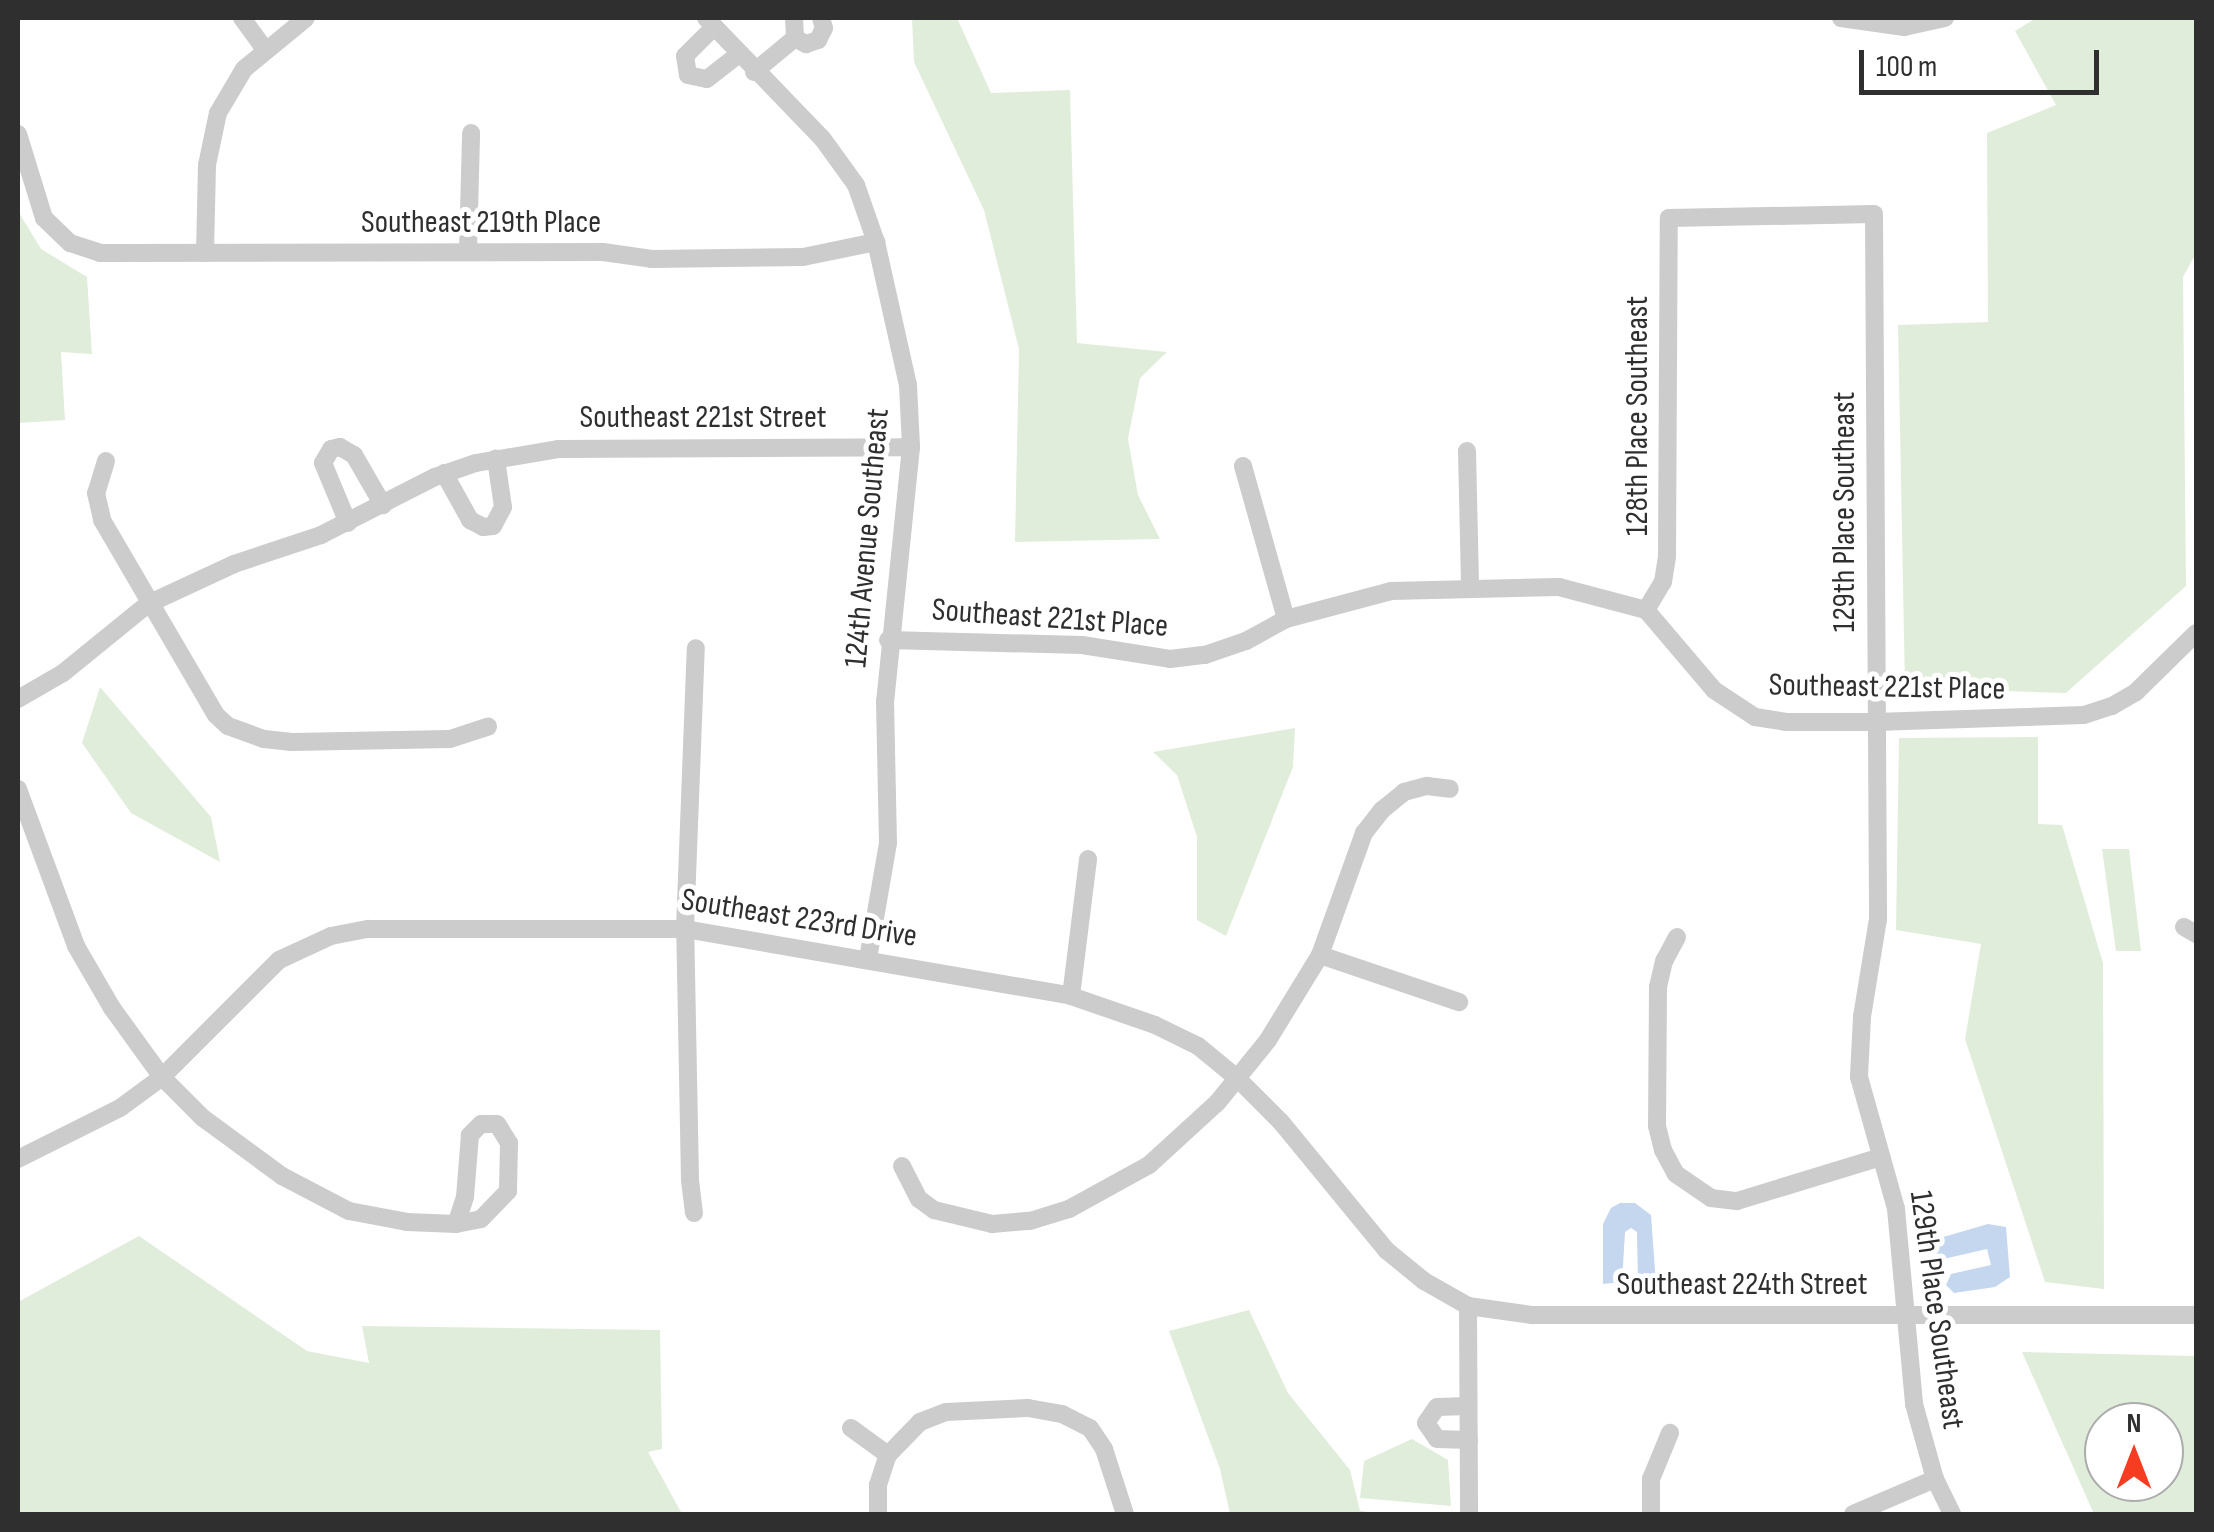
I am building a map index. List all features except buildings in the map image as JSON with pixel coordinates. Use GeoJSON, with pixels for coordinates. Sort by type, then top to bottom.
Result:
{"type":"FeatureCollection","features":[{"type":"Feature","properties":{"kind":"street"},"geometry":{"type":"LineString","coordinates":[[242,18],[265,50]]}},
{"type":"Feature","properties":{"kind":"street"},"geometry":{"type":"LineString","coordinates":[[205,253],[210,137],[228,91],[265,50],[306,18]]}},
{"type":"Feature","properties":{"kind":"street"},"geometry":{"type":"LineString","coordinates":[[794,18],[795,38]]}},
{"type":"Feature","properties":{"kind":"street"},"geometry":{"type":"LineString","coordinates":[[795,38],[806,44],[818,40],[824,28],[821,18]]}},
{"type":"Feature","properties":{"kind":"street"},"geometry":{"type":"LineString","coordinates":[[1841,18],[1904,28],[1945,18]]}},
{"type":"Feature","properties":{"kind":"street","name":"124th Avenue Southeast"},"geometry":{"type":"LineString","coordinates":[[738,54],[707,79],[688,75],[685,56],[710,22],[842,161],[856,185],[876,242],[908,385],[911,447],[888,640],[884,769],[888,842],[868,959]]}},
{"type":"Feature","properties":{"kind":"street"},"geometry":{"type":"LineString","coordinates":[[754,72],[795,38]]}},
{"type":"Feature","properties":{"kind":"street"},"geometry":{"type":"LineString","coordinates":[[468,251],[470,133]]}},
{"type":"Feature","properties":{"kind":"street","name":"Southeast 219th Place"},"geometry":{"type":"LineString","coordinates":[[18,134],[44,218],[55,233],[100,254],[468,251],[604,252],[652,259],[803,257],[876,242]]}},
{"type":"Feature","properties":{"kind":"street","name":"128th Place Southeast"},"geometry":{"type":"LineString","coordinates":[[1646,610],[1663,582],[1667,556],[1669,218],[1874,214]]}},
{"type":"Feature","properties":{"kind":"street","name":"129th Place Southeast"},"geometry":{"type":"LineString","coordinates":[[1874,214],[1878,919],[1862,1017],[1859,1076],[1904,1254],[1911,1389],[1935,1479],[1952,1514]]}},
{"type":"Feature","properties":{"kind":"street"},"geometry":{"type":"LineString","coordinates":[[348,524],[323,463],[331,449],[340,447],[354,455],[383,506]]}},
{"type":"Feature","properties":{"kind":"street","name":"Southeast 221st Street"},"geometry":{"type":"LineString","coordinates":[[18,699],[64,673],[148,604],[234,564],[348,524],[444,474],[496,459],[558,449],[911,447]]}},
{"type":"Feature","properties":{"kind":"street"},"geometry":{"type":"LineString","coordinates":[[1466,450],[1470,586]]}},
{"type":"Feature","properties":{"kind":"street"},"geometry":{"type":"LineString","coordinates":[[444,474],[470,520],[483,528],[492,526],[502,507],[496,459]]}},
{"type":"Feature","properties":{"kind":"street"},"geometry":{"type":"LineString","coordinates":[[106,461],[96,494],[97,506],[148,604],[216,715],[243,734],[292,742],[410,742],[450,740],[488,727]]}},
{"type":"Feature","properties":{"kind":"street"},"geometry":{"type":"LineString","coordinates":[[1243,466],[1286,619]]}},
{"type":"Feature","properties":{"kind":"street","name":"Southeast 221st Place"},"geometry":{"type":"LineString","coordinates":[[888,640],[1082,645],[1170,659],[1205,655],[1246,641],[1286,619],[1391,591],[1470,586],[1559,587],[1646,610],[1714,690],[1756,717],[1785,722],[1875,722],[2084,715],[2112,706],[2136,692],[2196,633]]}},
{"type":"Feature","properties":{"kind":"street"},"geometry":{"type":"LineString","coordinates":[[694,1213],[685,928],[696,648]]}},
{"type":"Feature","properties":{"kind":"street"},"geometry":{"type":"LineString","coordinates":[[902,1166],[920,1199],[934,1210],[966,1221],[1030,1221],[1069,1209],[1149,1165],[1237,1078],[1268,1040],[1320,955],[1364,834],[1382,810],[1404,792],[1427,786],[1450,789]]}},
{"type":"Feature","properties":{"kind":"street"},"geometry":{"type":"LineString","coordinates":[[18,789],[76,946],[112,1008],[162,1076],[237,1146],[282,1176],[349,1211],[408,1222],[456,1224],[481,1219],[508,1191],[510,1143],[496,1124],[481,1124],[470,1135],[466,1197],[456,1224]]}},
{"type":"Feature","properties":{"kind":"street"},"geometry":{"type":"LineString","coordinates":[[1071,996],[1088,858]]}},
{"type":"Feature","properties":{"kind":"street","name":"Southeast 223rd Drive"},"geometry":{"type":"LineString","coordinates":[[18,1159],[120,1108],[162,1076],[261,974],[298,948],[331,936],[368,929],[685,928],[1071,996],[1169,1032],[1198,1046],[1281,1122],[1386,1250],[1424,1281],[1468,1306]]}},
{"type":"Feature","properties":{"kind":"street"},"geometry":{"type":"LineString","coordinates":[[1677,936],[1664,961],[1658,1007],[1658,1126],[1663,1150],[1676,1174],[1711,1198],[1737,1201],[1881,1157]]}},
{"type":"Feature","properties":{"kind":"street"},"geometry":{"type":"LineString","coordinates":[[1320,955],[1459,1002]]}},
{"type":"Feature","properties":{"kind":"street"},"geometry":{"type":"LineString","coordinates":[[2196,1301],[2196,1315]]}},
{"type":"Feature","properties":{"kind":"street"},"geometry":{"type":"LineString","coordinates":[[1468,1306],[1469,1514]]}},
{"type":"Feature","properties":{"kind":"street","name":"Southeast 224th Street"},"geometry":{"type":"LineString","coordinates":[[1468,1306],[1532,1315],[2196,1315]]}},
{"type":"Feature","properties":{"kind":"street"},"geometry":{"type":"LineString","coordinates":[[1468,1406],[1437,1407],[1426,1423],[1437,1439],[1468,1440]]}},
{"type":"Feature","properties":{"kind":"street"},"geometry":{"type":"LineString","coordinates":[[878,1514],[878,1485],[888,1455],[920,1422],[946,1412],[1028,1408],[1062,1414],[1090,1428],[1109,1462],[1125,1514]]}},
{"type":"Feature","properties":{"kind":"street"},"geometry":{"type":"LineString","coordinates":[[851,1428],[888,1455]]}},
{"type":"Feature","properties":{"kind":"street"},"geometry":{"type":"LineString","coordinates":[[1651,1514],[1651,1479],[1670,1434]]}},
{"type":"Feature","properties":{"kind":"street"},"geometry":{"type":"LineString","coordinates":[[1853,1514],[1935,1479]]}},
{"type":"Feature","properties":{"kind":"green space"},"geometry":{"type":"Polygon","coordinates":[[[912,18],[957,18],[991,93],[1070,90],[1077,343],[1167,352],[1140,378],[1128,439],[1138,495],[1160,539],[1015,542],[1019,349],[984,210],[914,62],[912,18]]]}},
{"type":"Feature","properties":{"kind":"green space"},"geometry":{"type":"Polygon","coordinates":[[[2036,18],[2196,18],[2196,253],[2183,277],[2186,586],[2066,693],[1905,688],[1898,325],[1988,322],[1987,133],[2056,105],[2015,31],[2036,18]]]}},
{"type":"Feature","properties":{"kind":"green space"},"geometry":{"type":"Polygon","coordinates":[[[18,211],[41,249],[87,277],[92,354],[61,352],[65,420],[18,423],[18,211]]]}},
{"type":"Feature","properties":{"kind":"green space"},"geometry":{"type":"Polygon","coordinates":[[[100,687],[211,817],[220,862],[131,813],[82,743],[100,687]]]}},
{"type":"Feature","properties":{"kind":"green space"},"geometry":{"type":"Polygon","coordinates":[[[1295,728],[1293,767],[1226,936],[1197,920],[1197,837],[1177,775],[1153,752],[1295,728]]]}},
{"type":"Feature","properties":{"kind":"green space"},"geometry":{"type":"Polygon","coordinates":[[[2038,737],[2038,824],[2062,825],[2103,963],[2104,1289],[2045,1282],[1965,1039],[1981,944],[1896,930],[1899,738],[2038,737]]]}},
{"type":"Feature","properties":{"kind":"green space"},"geometry":{"type":"Polygon","coordinates":[[[2102,849],[2129,849],[2141,951],[2116,951],[2102,849]]]}},
{"type":"Feature","properties":{"kind":"green space"},"geometry":{"type":"Polygon","coordinates":[[[139,1236],[307,1351],[369,1363],[362,1326],[660,1330],[662,1449],[648,1452],[682,1514],[18,1514],[18,1302],[139,1236]]]}},
{"type":"Feature","properties":{"kind":"green space"},"geometry":{"type":"Polygon","coordinates":[[[1249,1310],[1288,1393],[1350,1470],[1360,1511],[1386,1514],[1230,1514],[1220,1469],[1169,1331],[1249,1310]]]}},
{"type":"Feature","properties":{"kind":"green space"},"geometry":{"type":"Polygon","coordinates":[[[2022,1352],[2196,1356],[2196,1514],[2094,1514],[2089,1502],[2184,1502],[2184,1402],[2084,1402],[2084,1492],[2022,1352]]]}},
{"type":"Feature","properties":{"kind":"green space"},"geometry":{"type":"Polygon","coordinates":[[[1412,1439],[1448,1460],[1451,1506],[1360,1498],[1364,1461],[1412,1439]]]}},
{"type":"Feature","properties":{"kind":"water"},"geometry":{"type":"Polygon","coordinates":[[[1620,1203],[1635,1203],[1651,1215],[1656,1284],[1638,1284],[1637,1232],[1631,1228],[1625,1232],[1622,1282],[1603,1284],[1603,1224],[1611,1208],[1620,1203]]]}},
{"type":"Feature","properties":{"kind":"water"},"geometry":{"type":"Polygon","coordinates":[[[1988,1224],[2006,1227],[2010,1277],[1995,1287],[1954,1293],[1946,1285],[1951,1274],[1991,1265],[1987,1249],[1939,1260],[1933,1240],[1988,1224]]]}}]}
